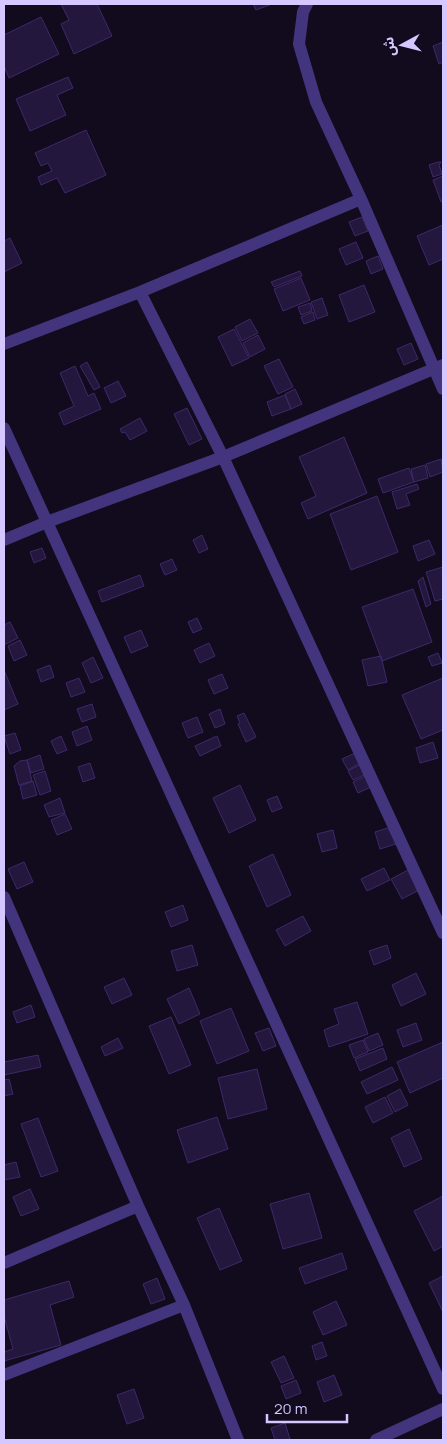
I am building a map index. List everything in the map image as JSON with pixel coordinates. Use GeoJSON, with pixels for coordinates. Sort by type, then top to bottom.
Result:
{"type":"FeatureCollection","features":[{"type":"Feature","properties":{"kind":"street"},"geometry":{"type":"LineString","coordinates":[[307,4],[303,12],[299,44],[316,102],[439,366],[443,389]]}},
{"type":"Feature","properties":{"kind":"street"},"geometry":{"type":"LineString","coordinates":[[4,344],[140,292],[361,198]]}},
{"type":"Feature","properties":{"kind":"street"},"geometry":{"type":"LineString","coordinates":[[140,292],[222,457],[443,933]]}},
{"type":"Feature","properties":{"kind":"street"},"geometry":{"type":"LineString","coordinates":[[4,540],[47,522],[222,457],[439,366]]}},
{"type":"Feature","properties":{"kind":"street"},"geometry":{"type":"LineString","coordinates":[[4,428],[443,1389]]}},
{"type":"Feature","properties":{"kind":"street"},"geometry":{"type":"LineString","coordinates":[[4,897],[138,1206],[184,1304],[238,1440]]}},
{"type":"Feature","properties":{"kind":"street"},"geometry":{"type":"LineString","coordinates":[[4,1264],[138,1206]]}},
{"type":"Feature","properties":{"kind":"street"},"geometry":{"type":"LineString","coordinates":[[4,1375],[184,1304]]}},
{"type":"Feature","properties":{"kind":"street"},"geometry":{"type":"LineString","coordinates":[[376,1440],[443,1409]]}},
{"type":"Feature","properties":{"kind":"building"},"geometry":{"type":"Polygon","coordinates":[[[61,4],[97,4],[112,36],[74,54],[61,24],[69,20],[61,4]]]}},
{"type":"Feature","properties":{"kind":"building"},"geometry":{"type":"Polygon","coordinates":[[[253,4],[272,4],[256,10],[253,4]]]}},
{"type":"Feature","properties":{"kind":"building"},"geometry":{"type":"Polygon","coordinates":[[[41,17],[59,54],[9,78],[4,66],[4,35],[41,17]]]}},
{"type":"Feature","properties":{"kind":"building"},"geometry":{"type":"Polygon","coordinates":[[[443,42],[443,62],[439,64],[433,46],[443,42]]]}},
{"type":"Feature","properties":{"kind":"building"},"geometry":{"type":"Polygon","coordinates":[[[68,77],[73,88],[57,95],[66,115],[30,131],[16,99],[68,77]]]}},
{"type":"Feature","properties":{"kind":"building"},"geometry":{"type":"Polygon","coordinates":[[[86,130],[106,175],[65,193],[57,178],[41,185],[38,177],[52,171],[48,163],[41,166],[35,153],[86,130]]]}},
{"type":"Feature","properties":{"kind":"building"},"geometry":{"type":"Polygon","coordinates":[[[441,162],[439,165],[442,174],[433,177],[429,165],[441,162]]]}},
{"type":"Feature","properties":{"kind":"building"},"geometry":{"type":"Polygon","coordinates":[[[443,176],[443,201],[441,202],[433,180],[443,176]]]}},
{"type":"Feature","properties":{"kind":"building"},"geometry":{"type":"Polygon","coordinates":[[[362,217],[368,231],[355,236],[349,222],[362,217]]]}},
{"type":"Feature","properties":{"kind":"building"},"geometry":{"type":"Polygon","coordinates":[[[443,225],[443,259],[429,265],[417,236],[443,225]]]}},
{"type":"Feature","properties":{"kind":"building"},"geometry":{"type":"Polygon","coordinates":[[[10,238],[22,263],[4,272],[4,241],[10,238]]]}},
{"type":"Feature","properties":{"kind":"building"},"geometry":{"type":"Polygon","coordinates":[[[356,242],[363,258],[346,265],[339,249],[356,242]]]}},
{"type":"Feature","properties":{"kind":"building"},"geometry":{"type":"Polygon","coordinates":[[[378,256],[383,269],[371,274],[366,261],[378,256]]]}},
{"type":"Feature","properties":{"kind":"building"},"geometry":{"type":"Polygon","coordinates":[[[300,271],[302,276],[274,287],[271,282],[300,271]]]}},
{"type":"Feature","properties":{"kind":"building"},"geometry":{"type":"Polygon","coordinates":[[[301,278],[310,300],[283,311],[274,289],[301,278]]]}},
{"type":"Feature","properties":{"kind":"building"},"geometry":{"type":"Polygon","coordinates":[[[364,285],[375,312],[349,322],[339,295],[364,285]]]}},
{"type":"Feature","properties":{"kind":"building"},"geometry":{"type":"Polygon","coordinates":[[[322,298],[328,315],[317,319],[311,302],[322,298]]]}},
{"type":"Feature","properties":{"kind":"building"},"geometry":{"type":"Polygon","coordinates":[[[310,303],[312,311],[301,315],[298,307],[310,303]]]}},
{"type":"Feature","properties":{"kind":"building"},"geometry":{"type":"Polygon","coordinates":[[[313,312],[315,320],[304,324],[301,317],[313,312]]]}},
{"type":"Feature","properties":{"kind":"building"},"geometry":{"type":"Polygon","coordinates":[[[250,319],[258,333],[242,341],[235,327],[250,319]]]}},
{"type":"Feature","properties":{"kind":"building"},"geometry":{"type":"Polygon","coordinates":[[[234,329],[249,358],[232,366],[218,337],[234,329]]]}},
{"type":"Feature","properties":{"kind":"building"},"geometry":{"type":"Polygon","coordinates":[[[258,335],[265,349],[250,357],[243,343],[258,335]]]}},
{"type":"Feature","properties":{"kind":"building"},"geometry":{"type":"Polygon","coordinates":[[[411,343],[418,359],[404,365],[397,349],[411,343]]]}},
{"type":"Feature","properties":{"kind":"building"},"geometry":{"type":"Polygon","coordinates":[[[279,359],[293,387],[278,394],[264,366],[279,359]]]}},
{"type":"Feature","properties":{"kind":"building"},"geometry":{"type":"Polygon","coordinates":[[[87,362],[100,387],[94,390],[80,366],[87,362]]]}},
{"type":"Feature","properties":{"kind":"building"},"geometry":{"type":"Polygon","coordinates":[[[75,366],[88,396],[94,393],[101,409],[64,425],[59,413],[74,406],[60,373],[75,366]]]}},
{"type":"Feature","properties":{"kind":"building"},"geometry":{"type":"Polygon","coordinates":[[[118,381],[126,396],[111,403],[104,388],[118,381]]]}},
{"type":"Feature","properties":{"kind":"building"},"geometry":{"type":"Polygon","coordinates":[[[295,389],[302,404],[291,409],[285,394],[295,389]]]}},
{"type":"Feature","properties":{"kind":"building"},"geometry":{"type":"Polygon","coordinates":[[[285,395],[291,409],[272,416],[267,402],[285,395]]]}},
{"type":"Feature","properties":{"kind":"building"},"geometry":{"type":"Polygon","coordinates":[[[187,408],[202,439],[189,445],[174,414],[187,408]]]}},
{"type":"Feature","properties":{"kind":"building"},"geometry":{"type":"Polygon","coordinates":[[[140,418],[147,431],[130,440],[125,432],[122,433],[120,429],[140,418]]]}},
{"type":"Feature","properties":{"kind":"building"},"geometry":{"type":"Polygon","coordinates":[[[344,437],[367,493],[308,519],[301,503],[316,496],[299,457],[344,437]]]}},
{"type":"Feature","properties":{"kind":"building"},"geometry":{"type":"Polygon","coordinates":[[[441,459],[443,472],[430,477],[426,464],[441,459]]]}},
{"type":"Feature","properties":{"kind":"building"},"geometry":{"type":"Polygon","coordinates":[[[425,465],[428,478],[414,482],[411,469],[425,465]]]}},
{"type":"Feature","properties":{"kind":"building"},"geometry":{"type":"Polygon","coordinates":[[[409,468],[414,482],[383,493],[378,479],[409,468]]]}},
{"type":"Feature","properties":{"kind":"building"},"geometry":{"type":"Polygon","coordinates":[[[417,484],[419,489],[406,494],[410,505],[397,509],[392,492],[417,484]]]}},
{"type":"Feature","properties":{"kind":"building"},"geometry":{"type":"Polygon","coordinates":[[[377,496],[398,552],[351,570],[330,514],[377,496]]]}},
{"type":"Feature","properties":{"kind":"building"},"geometry":{"type":"Polygon","coordinates":[[[202,535],[208,549],[199,553],[193,540],[202,535]]]}},
{"type":"Feature","properties":{"kind":"building"},"geometry":{"type":"Polygon","coordinates":[[[429,540],[435,554],[418,561],[413,546],[429,540]]]}},
{"type":"Feature","properties":{"kind":"building"},"geometry":{"type":"Polygon","coordinates":[[[42,548],[46,558],[34,563],[30,552],[42,548]]]}},
{"type":"Feature","properties":{"kind":"building"},"geometry":{"type":"Polygon","coordinates":[[[172,559],[177,570],[165,575],[160,564],[172,559]]]}},
{"type":"Feature","properties":{"kind":"building"},"geometry":{"type":"Polygon","coordinates":[[[443,567],[443,599],[435,601],[426,572],[443,567]]]}},
{"type":"Feature","properties":{"kind":"building"},"geometry":{"type":"Polygon","coordinates":[[[140,575],[144,586],[102,602],[98,591],[140,575]]]}},
{"type":"Feature","properties":{"kind":"building"},"geometry":{"type":"Polygon","coordinates":[[[423,577],[431,604],[426,607],[418,581],[423,577]]]}},
{"type":"Feature","properties":{"kind":"building"},"geometry":{"type":"Polygon","coordinates":[[[413,589],[432,642],[382,661],[362,607],[413,589]]]}},
{"type":"Feature","properties":{"kind":"building"},"geometry":{"type":"Polygon","coordinates":[[[197,618],[202,629],[193,633],[188,622],[197,618]]]}},
{"type":"Feature","properties":{"kind":"building"},"geometry":{"type":"Polygon","coordinates":[[[10,622],[18,638],[4,645],[4,625],[10,622]]]}},
{"type":"Feature","properties":{"kind":"building"},"geometry":{"type":"Polygon","coordinates":[[[141,630],[148,646],[131,653],[124,637],[141,630]]]}},
{"type":"Feature","properties":{"kind":"building"},"geometry":{"type":"Polygon","coordinates":[[[20,640],[27,655],[14,661],[8,646],[20,640]]]}},
{"type":"Feature","properties":{"kind":"building"},"geometry":{"type":"Polygon","coordinates":[[[209,643],[215,656],[200,663],[194,650],[209,643]]]}},
{"type":"Feature","properties":{"kind":"building"},"geometry":{"type":"Polygon","coordinates":[[[438,653],[442,663],[432,666],[428,657],[438,653]]]}},
{"type":"Feature","properties":{"kind":"building"},"geometry":{"type":"Polygon","coordinates":[[[381,656],[387,682],[368,686],[362,660],[381,656]]]}},
{"type":"Feature","properties":{"kind":"building"},"geometry":{"type":"Polygon","coordinates":[[[93,657],[103,678],[91,683],[82,663],[93,657]]]}},
{"type":"Feature","properties":{"kind":"building"},"geometry":{"type":"Polygon","coordinates":[[[50,665],[54,677],[41,682],[37,670],[50,665]]]}},
{"type":"Feature","properties":{"kind":"building"},"geometry":{"type":"Polygon","coordinates":[[[4,670],[18,704],[4,710],[4,670]]]}},
{"type":"Feature","properties":{"kind":"building"},"geometry":{"type":"Polygon","coordinates":[[[222,674],[228,688],[214,694],[208,680],[222,674]]]}},
{"type":"Feature","properties":{"kind":"building"},"geometry":{"type":"Polygon","coordinates":[[[79,678],[85,692],[71,697],[66,683],[79,678]]]}},
{"type":"Feature","properties":{"kind":"building"},"geometry":{"type":"Polygon","coordinates":[[[443,678],[443,730],[421,739],[402,695],[443,678]]]}},
{"type":"Feature","properties":{"kind":"building"},"geometry":{"type":"Polygon","coordinates":[[[92,704],[96,717],[82,722],[77,709],[92,704]]]}},
{"type":"Feature","properties":{"kind":"building"},"geometry":{"type":"Polygon","coordinates":[[[220,709],[225,724],[215,728],[209,714],[220,709]]]}},
{"type":"Feature","properties":{"kind":"building"},"geometry":{"type":"Polygon","coordinates":[[[244,713],[256,737],[246,742],[238,724],[240,723],[237,716],[244,713]]]}},
{"type":"Feature","properties":{"kind":"building"},"geometry":{"type":"Polygon","coordinates":[[[197,717],[203,732],[188,738],[182,723],[197,717]]]}},
{"type":"Feature","properties":{"kind":"building"},"geometry":{"type":"Polygon","coordinates":[[[87,726],[92,740],[77,746],[72,732],[87,726]]]}},
{"type":"Feature","properties":{"kind":"building"},"geometry":{"type":"Polygon","coordinates":[[[15,733],[21,750],[10,754],[4,736],[15,733]]]}},
{"type":"Feature","properties":{"kind":"building"},"geometry":{"type":"Polygon","coordinates":[[[61,736],[67,750],[57,754],[51,741],[61,736]]]}},
{"type":"Feature","properties":{"kind":"building"},"geometry":{"type":"Polygon","coordinates":[[[217,736],[221,746],[200,756],[195,746],[217,736]]]}},
{"type":"Feature","properties":{"kind":"building"},"geometry":{"type":"Polygon","coordinates":[[[433,742],[438,758],[420,763],[416,748],[433,742]]]}},
{"type":"Feature","properties":{"kind":"building"},"geometry":{"type":"Polygon","coordinates":[[[355,753],[360,763],[348,770],[342,759],[355,753]]]}},
{"type":"Feature","properties":{"kind":"building"},"geometry":{"type":"Polygon","coordinates":[[[40,755],[44,769],[31,773],[27,760],[40,755]]]}},
{"type":"Feature","properties":{"kind":"building"},"geometry":{"type":"Polygon","coordinates":[[[27,760],[32,781],[19,785],[14,766],[20,761],[27,760]]]}},
{"type":"Feature","properties":{"kind":"building"},"geometry":{"type":"Polygon","coordinates":[[[90,763],[95,778],[83,782],[78,767],[90,763]]]}},
{"type":"Feature","properties":{"kind":"building"},"geometry":{"type":"Polygon","coordinates":[[[361,764],[366,774],[353,780],[348,771],[361,764]]]}},
{"type":"Feature","properties":{"kind":"building"},"geometry":{"type":"Polygon","coordinates":[[[45,771],[51,791],[40,795],[33,775],[45,771]]]}},
{"type":"Feature","properties":{"kind":"building"},"geometry":{"type":"Polygon","coordinates":[[[365,776],[371,787],[358,793],[353,782],[365,776]]]}},
{"type":"Feature","properties":{"kind":"building"},"geometry":{"type":"Polygon","coordinates":[[[33,781],[37,795],[23,799],[20,786],[33,781]]]}},
{"type":"Feature","properties":{"kind":"building"},"geometry":{"type":"Polygon","coordinates":[[[240,785],[256,820],[229,833],[213,798],[240,785]]]}},
{"type":"Feature","properties":{"kind":"building"},"geometry":{"type":"Polygon","coordinates":[[[277,796],[282,808],[272,812],[267,800],[277,796]]]}},
{"type":"Feature","properties":{"kind":"building"},"geometry":{"type":"Polygon","coordinates":[[[60,798],[65,813],[49,817],[44,805],[60,798]]]}},
{"type":"Feature","properties":{"kind":"building"},"geometry":{"type":"Polygon","coordinates":[[[65,814],[72,829],[57,835],[51,820],[65,814]]]}},
{"type":"Feature","properties":{"kind":"building"},"geometry":{"type":"Polygon","coordinates":[[[394,826],[399,843],[380,849],[375,832],[394,826]]]}},
{"type":"Feature","properties":{"kind":"building"},"geometry":{"type":"Polygon","coordinates":[[[333,830],[337,848],[322,852],[317,834],[333,830]]]}},
{"type":"Feature","properties":{"kind":"building"},"geometry":{"type":"Polygon","coordinates":[[[273,854],[291,895],[267,907],[249,866],[273,854]]]}},
{"type":"Feature","properties":{"kind":"building"},"geometry":{"type":"Polygon","coordinates":[[[24,862],[33,882],[17,889],[8,869],[24,862]]]}},
{"type":"Feature","properties":{"kind":"building"},"geometry":{"type":"Polygon","coordinates":[[[384,868],[390,880],[367,891],[361,879],[384,868]]]}},
{"type":"Feature","properties":{"kind":"building"},"geometry":{"type":"Polygon","coordinates":[[[412,868],[423,888],[402,899],[391,879],[412,868]]]}},
{"type":"Feature","properties":{"kind":"building"},"geometry":{"type":"Polygon","coordinates":[[[183,905],[188,920],[171,927],[165,912],[183,905]]]}},
{"type":"Feature","properties":{"kind":"building"},"geometry":{"type":"Polygon","coordinates":[[[303,916],[311,931],[285,946],[276,930],[303,916]]]}},
{"type":"Feature","properties":{"kind":"building"},"geometry":{"type":"Polygon","coordinates":[[[192,945],[198,965],[177,971],[171,951],[192,945]]]}},
{"type":"Feature","properties":{"kind":"building"},"geometry":{"type":"Polygon","coordinates":[[[387,945],[391,958],[374,965],[369,951],[387,945]]]}},
{"type":"Feature","properties":{"kind":"building"},"geometry":{"type":"Polygon","coordinates":[[[416,973],[426,994],[401,1006],[392,985],[416,973]]]}},
{"type":"Feature","properties":{"kind":"building"},"geometry":{"type":"Polygon","coordinates":[[[124,978],[132,995],[112,1004],[104,987],[124,978]]]}},
{"type":"Feature","properties":{"kind":"building"},"geometry":{"type":"Polygon","coordinates":[[[189,988],[200,1014],[179,1024],[167,999],[189,988]]]}},
{"type":"Feature","properties":{"kind":"building"},"geometry":{"type":"Polygon","coordinates":[[[357,1002],[368,1034],[329,1047],[324,1030],[339,1024],[334,1009],[357,1002]]]}},
{"type":"Feature","properties":{"kind":"building"},"geometry":{"type":"Polygon","coordinates":[[[31,1005],[35,1017],[17,1023],[13,1012],[31,1005]]]}},
{"type":"Feature","properties":{"kind":"building"},"geometry":{"type":"Polygon","coordinates":[[[231,1008],[249,1051],[217,1064],[200,1021],[231,1008]]]}},
{"type":"Feature","properties":{"kind":"building"},"geometry":{"type":"Polygon","coordinates":[[[171,1017],[191,1065],[169,1074],[149,1026],[171,1017]]]}},
{"type":"Feature","properties":{"kind":"building"},"geometry":{"type":"Polygon","coordinates":[[[416,1023],[422,1040],[403,1047],[397,1030],[416,1023]]]}},
{"type":"Feature","properties":{"kind":"building"},"geometry":{"type":"Polygon","coordinates":[[[269,1028],[276,1046],[263,1051],[255,1033],[269,1028]]]}},
{"type":"Feature","properties":{"kind":"building"},"geometry":{"type":"Polygon","coordinates":[[[378,1033],[383,1045],[369,1051],[364,1039],[378,1033]]]}},
{"type":"Feature","properties":{"kind":"building"},"geometry":{"type":"Polygon","coordinates":[[[118,1038],[123,1048],[105,1056],[101,1047],[118,1038]]]}},
{"type":"Feature","properties":{"kind":"building"},"geometry":{"type":"Polygon","coordinates":[[[363,1040],[368,1052],[354,1058],[349,1045],[363,1040]]]}},
{"type":"Feature","properties":{"kind":"building"},"geometry":{"type":"Polygon","coordinates":[[[443,1042],[443,1078],[410,1093],[397,1062],[443,1042]]]}},
{"type":"Feature","properties":{"kind":"building"},"geometry":{"type":"Polygon","coordinates":[[[383,1048],[387,1059],[360,1071],[355,1059],[383,1048]]]}},
{"type":"Feature","properties":{"kind":"building"},"geometry":{"type":"Polygon","coordinates":[[[38,1055],[41,1067],[4,1075],[4,1062],[38,1055]]]}},
{"type":"Feature","properties":{"kind":"building"},"geometry":{"type":"Polygon","coordinates":[[[392,1067],[398,1080],[367,1094],[361,1082],[392,1067]]]}},
{"type":"Feature","properties":{"kind":"building"},"geometry":{"type":"Polygon","coordinates":[[[257,1069],[267,1109],[228,1119],[218,1078],[257,1069]]]}},
{"type":"Feature","properties":{"kind":"building"},"geometry":{"type":"Polygon","coordinates":[[[9,1079],[13,1094],[4,1096],[4,1080],[9,1079]]]}},
{"type":"Feature","properties":{"kind":"building"},"geometry":{"type":"Polygon","coordinates":[[[400,1089],[408,1105],[395,1112],[387,1096],[400,1089]]]}},
{"type":"Feature","properties":{"kind":"building"},"geometry":{"type":"Polygon","coordinates":[[[385,1097],[393,1113],[373,1123],[365,1107],[385,1097]]]}},
{"type":"Feature","properties":{"kind":"building"},"geometry":{"type":"Polygon","coordinates":[[[217,1117],[228,1149],[188,1163],[177,1130],[217,1117]]]}},
{"type":"Feature","properties":{"kind":"building"},"geometry":{"type":"Polygon","coordinates":[[[38,1118],[58,1171],[41,1177],[21,1124],[38,1118]]]}},
{"type":"Feature","properties":{"kind":"building"},"geometry":{"type":"Polygon","coordinates":[[[409,1129],[422,1159],[404,1167],[391,1138],[409,1129]]]}},
{"type":"Feature","properties":{"kind":"building"},"geometry":{"type":"Polygon","coordinates":[[[16,1162],[20,1177],[4,1180],[4,1165],[16,1162]]]}},
{"type":"Feature","properties":{"kind":"building"},"geometry":{"type":"Polygon","coordinates":[[[30,1189],[39,1209],[21,1216],[13,1197],[30,1189]]]}},
{"type":"Feature","properties":{"kind":"building"},"geometry":{"type":"Polygon","coordinates":[[[309,1193],[322,1238],[283,1249],[270,1204],[309,1193]]]}},
{"type":"Feature","properties":{"kind":"building"},"geometry":{"type":"Polygon","coordinates":[[[443,1196],[443,1246],[434,1251],[414,1211],[443,1196]]]}},
{"type":"Feature","properties":{"kind":"building"},"geometry":{"type":"Polygon","coordinates":[[[219,1208],[242,1261],[220,1270],[197,1218],[219,1208]]]}},
{"type":"Feature","properties":{"kind":"building"},"geometry":{"type":"Polygon","coordinates":[[[342,1253],[347,1269],[305,1284],[299,1268],[342,1253]]]}},
{"type":"Feature","properties":{"kind":"building"},"geometry":{"type":"Polygon","coordinates":[[[443,1276],[443,1312],[429,1283],[443,1276]]]}},
{"type":"Feature","properties":{"kind":"building"},"geometry":{"type":"Polygon","coordinates":[[[157,1278],[165,1299],[151,1304],[143,1284],[157,1278]]]}},
{"type":"Feature","properties":{"kind":"building"},"geometry":{"type":"Polygon","coordinates":[[[69,1281],[74,1297],[50,1305],[61,1345],[4,1361],[4,1352],[13,1349],[4,1316],[4,1300],[69,1281]]]}},
{"type":"Feature","properties":{"kind":"building"},"geometry":{"type":"Polygon","coordinates":[[[336,1301],[347,1325],[323,1335],[313,1312],[336,1301]]]}},
{"type":"Feature","properties":{"kind":"building"},"geometry":{"type":"Polygon","coordinates":[[[322,1342],[327,1356],[316,1360],[312,1346],[322,1342]]]}},
{"type":"Feature","properties":{"kind":"building"},"geometry":{"type":"Polygon","coordinates":[[[284,1356],[294,1378],[281,1383],[271,1362],[284,1356]]]}},
{"type":"Feature","properties":{"kind":"building"},"geometry":{"type":"Polygon","coordinates":[[[334,1375],[342,1395],[324,1402],[317,1382],[334,1375]]]}},
{"type":"Feature","properties":{"kind":"building"},"geometry":{"type":"Polygon","coordinates":[[[296,1380],[301,1393],[286,1399],[281,1386],[296,1380]]]}},
{"type":"Feature","properties":{"kind":"building"},"geometry":{"type":"Polygon","coordinates":[[[134,1389],[144,1418],[127,1424],[117,1395],[134,1389]]]}},
{"type":"Feature","properties":{"kind":"building"},"geometry":{"type":"Polygon","coordinates":[[[285,1423],[290,1439],[275,1440],[271,1428],[285,1423]]]}}]}
